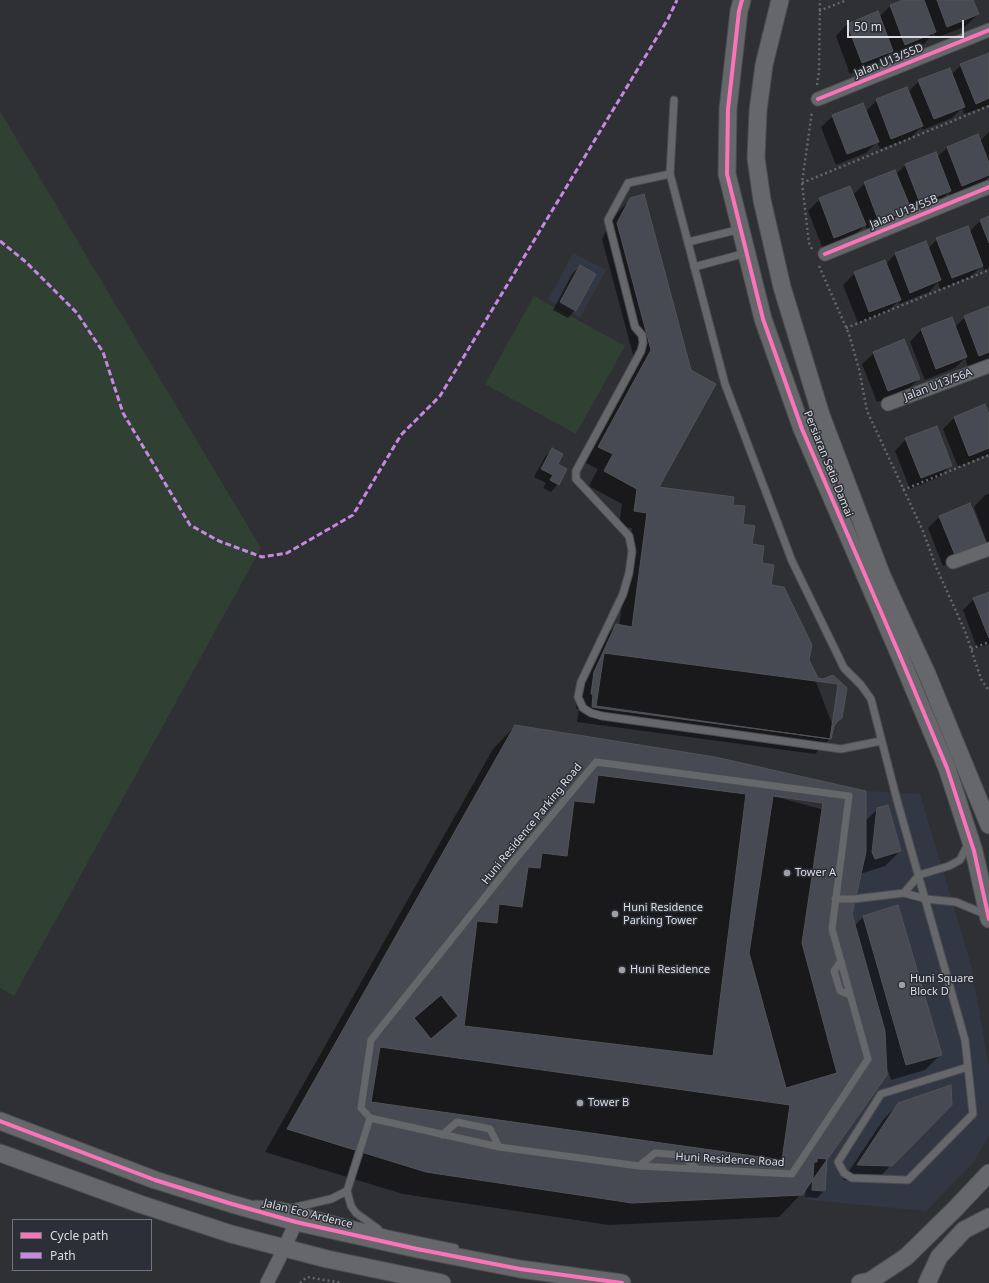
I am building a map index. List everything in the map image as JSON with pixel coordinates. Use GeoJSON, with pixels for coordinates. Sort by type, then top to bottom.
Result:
{"type":"FeatureCollection","features":[{"type":"Feature","properties":{"kind":"street","name":"Persiaran Setia Damai"},"geometry":{"type":"LineString","coordinates":[[742,0],[737,25],[728,109],[727,174],[763,319],[802,429],[947,768],[970,839],[989,917]]}},
{"type":"Feature","properties":{"kind":"street","name":"Persiaran Setia Damai"},"geometry":{"type":"LineString","coordinates":[[780,0],[764,65],[758,111],[756,158],[762,200],[782,287],[821,415],[882,576],[927,674],[989,826]]}},
{"type":"Feature","properties":{"kind":"street","name":"Jalan U13/55D"},"geometry":{"type":"LineString","coordinates":[[815,103],[989,30]]}},
{"type":"Feature","properties":{"kind":"street","name":"Jalan U13/55B"},"geometry":{"type":"LineString","coordinates":[[821,259],[989,187]]}},
{"type":"Feature","properties":{"kind":"street","name":"Jalan U13/56A"},"geometry":{"type":"LineString","coordinates":[[888,404],[989,366]]}},
{"type":"Feature","properties":{"kind":"street"},"geometry":{"type":"LineString","coordinates":[[953,562],[989,549]]}},
{"type":"Feature","properties":{"kind":"street","name":"Jalan Eco Ardence"},"geometry":{"type":"LineString","coordinates":[[0,1121],[155,1180],[232,1204],[293,1215],[417,1249],[520,1269],[622,1283]]}},
{"type":"Feature","properties":{"kind":"street"},"geometry":{"type":"LineString","coordinates":[[0,1153],[147,1206],[231,1234],[326,1259],[442,1283]]}},
{"type":"Feature","properties":{"kind":"street"},"geometry":{"type":"LineString","coordinates":[[860,1283],[870,1281],[906,1257],[989,1173]]}},
{"type":"Feature","properties":{"kind":"street"},"geometry":{"type":"LineString","coordinates":[[267,1283],[284,1249],[293,1215]]}},
{"type":"Feature","properties":{"kind":"street"},"geometry":{"type":"LineString","coordinates":[[927,1283],[939,1256],[964,1230],[989,1217]]}},
{"type":"Feature","properties":{"kind":"lane"},"geometry":{"type":"LineString","coordinates":[[674,100],[670,174],[725,384],[792,561],[844,668],[861,685],[871,699],[881,741],[965,1040],[968,1067],[972,1114],[908,1180],[852,1178],[844,1173],[838,1162],[881,1094],[968,1067]]}},
{"type":"Feature","properties":{"kind":"lane"},"geometry":{"type":"LineString","coordinates":[[670,174],[628,183],[608,220],[635,327],[642,335],[643,343],[641,351],[576,471],[576,479],[629,536],[632,550],[630,573],[623,594],[581,682],[578,697],[583,708],[591,713],[602,716],[841,749],[881,741]]}},
{"type":"Feature","properties":{"kind":"lane"},"geometry":{"type":"LineString","coordinates":[[688,242],[741,229]]}},
{"type":"Feature","properties":{"kind":"lane"},"geometry":{"type":"LineString","coordinates":[[694,267],[746,253]]}},
{"type":"Feature","properties":{"kind":"lane","name":"Huni Residence Parking Road"},"geometry":{"type":"LineString","coordinates":[[370,1118],[362,1108],[371,1040],[478,908],[513,862],[596,762],[849,796],[835,899]]}},
{"type":"Feature","properties":{"kind":"lane"},"geometry":{"type":"LineString","coordinates":[[904,893],[919,875],[948,866],[960,860],[970,839]]}},
{"type":"Feature","properties":{"kind":"lane"},"geometry":{"type":"LineString","coordinates":[[835,899],[904,893],[926,899],[956,902],[989,917]]}},
{"type":"Feature","properties":{"kind":"lane","name":"Huni Residence Road"},"geometry":{"type":"LineString","coordinates":[[370,1118],[499,1148],[639,1166],[792,1174],[868,1059],[832,928],[835,899]]}},
{"type":"Feature","properties":{"kind":"lane"},"geometry":{"type":"LineString","coordinates":[[370,1118],[347,1191],[351,1206],[356,1214],[371,1225],[388,1234]]}},
{"type":"Feature","properties":{"kind":"lane"},"geometry":{"type":"LineString","coordinates":[[442,1135],[457,1122],[490,1129],[499,1148]]}},
{"type":"Feature","properties":{"kind":"lane"},"geometry":{"type":"LineString","coordinates":[[639,1166],[655,1153],[682,1155],[697,1169]]}},
{"type":"Feature","properties":{"kind":"lane"},"geometry":{"type":"LineString","coordinates":[[293,1215],[347,1191]]}},
{"type":"Feature","properties":{"kind":"lane"},"geometry":{"type":"LineString","coordinates":[[293,1215],[461,1249]]}},
{"type":"Feature","properties":{"kind":"lane"},"geometry":{"type":"LineString","coordinates":[[490,1255],[520,1269]]}},
{"type":"Feature","properties":{"kind":"path"},"geometry":{"type":"LineString","coordinates":[[817,86],[819,72],[820,0]]}},
{"type":"Feature","properties":{"kind":"path"},"geometry":{"type":"LineString","coordinates":[[819,11],[847,0]]}},
{"type":"Feature","properties":{"kind":"path"},"geometry":{"type":"LineString","coordinates":[[812,250],[809,243],[802,183],[815,103]]}},
{"type":"Feature","properties":{"kind":"path"},"geometry":{"type":"LineString","coordinates":[[802,183],[989,106]]}},
{"type":"Feature","properties":{"kind":"path"},"geometry":{"type":"LineString","coordinates":[[821,259],[827,289],[846,328],[859,369],[867,411],[923,531],[936,567],[965,631],[981,679],[989,691]]}},
{"type":"Feature","properties":{"kind":"path"},"geometry":{"type":"LineString","coordinates":[[846,328],[989,270]]}},
{"type":"Feature","properties":{"kind":"path"},"geometry":{"type":"LineString","coordinates":[[903,490],[989,455]]}},
{"type":"Feature","properties":{"kind":"path"},"geometry":{"type":"LineString","coordinates":[[971,649],[989,642]]}},
{"type":"Feature","properties":{"kind":"path"},"geometry":{"type":"LineString","coordinates":[[300,1283],[307,1277],[342,1283]]}},
{"type":"Feature","properties":{"kind":"shaded area"},"geometry":{"type":"Polygon","coordinates":[[[573,253],[606,270],[580,318],[548,300],[573,253]]]}},
{"type":"Feature","properties":{"kind":"shaded area"},"geometry":{"type":"Polygon","coordinates":[[[866,791],[920,794],[971,965],[989,1068],[989,1135],[974,1162],[926,1211],[810,1200],[802,1195],[887,1075],[876,1001],[852,914],[863,862],[866,791]]]}},
{"type":"Feature","properties":{"kind":"green space"},"geometry":{"type":"Polygon","coordinates":[[[0,111],[261,548],[14,996],[0,988],[0,111]]]}},
{"type":"Feature","properties":{"kind":"green space"},"geometry":{"type":"Polygon","coordinates":[[[534,296],[625,346],[576,434],[485,384],[534,296]]]}},
{"type":"Feature","properties":{"kind":"building"},"geometry":{"type":"Polygon","coordinates":[[[903,0],[924,0],[936,32],[905,45],[890,5],[903,0]]]}},
{"type":"Feature","properties":{"kind":"building"},"geometry":{"type":"Polygon","coordinates":[[[937,0],[973,0],[979,14],[947,27],[937,0]]]}},
{"type":"Feature","properties":{"kind":"building"},"geometry":{"type":"Polygon","coordinates":[[[878,11],[893,51],[862,63],[847,24],[878,11]]]}},
{"type":"Feature","properties":{"kind":"building"},"geometry":{"type":"Polygon","coordinates":[[[989,53],[989,98],[976,104],[960,64],[989,53]]]}},
{"type":"Feature","properties":{"kind":"building"},"geometry":{"type":"Polygon","coordinates":[[[950,68],[965,107],[934,119],[918,80],[950,68]]]}},
{"type":"Feature","properties":{"kind":"building"},"geometry":{"type":"Polygon","coordinates":[[[907,87],[923,126],[891,139],[876,99],[907,87]]]}},
{"type":"Feature","properties":{"kind":"building"},"geometry":{"type":"Polygon","coordinates":[[[863,103],[879,142],[847,154],[832,115],[863,103]]]}},
{"type":"Feature","properties":{"kind":"building"},"geometry":{"type":"Polygon","coordinates":[[[978,134],[989,163],[989,175],[962,186],[947,147],[978,134]]]}},
{"type":"Feature","properties":{"kind":"building"},"geometry":{"type":"Polygon","coordinates":[[[936,152],[951,191],[920,203],[905,164],[936,152]]]}},
{"type":"Feature","properties":{"kind":"building"},"geometry":{"type":"Polygon","coordinates":[[[895,170],[911,209],[879,222],[864,182],[895,170]]]}},
{"type":"Feature","properties":{"kind":"building"},"geometry":{"type":"Polygon","coordinates":[[[850,186],[866,225],[834,238],[819,198],[850,186]]]}},
{"type":"Feature","properties":{"kind":"building"},"geometry":{"type":"Polygon","coordinates":[[[644,194],[691,370],[716,384],[659,487],[734,497],[733,505],[745,506],[743,524],[755,526],[752,544],[764,546],[762,563],[774,565],[771,585],[784,587],[812,645],[809,660],[818,678],[823,679],[833,675],[847,688],[842,718],[834,726],[831,739],[592,707],[593,694],[591,694],[594,672],[616,624],[632,627],[647,513],[634,511],[637,489],[604,471],[613,454],[598,447],[651,350],[617,223],[630,198],[644,194]]]}},
{"type":"Feature","properties":{"kind":"building"},"geometry":{"type":"Polygon","coordinates":[[[989,216],[989,243],[980,220],[989,216]]]}},
{"type":"Feature","properties":{"kind":"building"},"geometry":{"type":"Polygon","coordinates":[[[968,226],[983,266],[952,278],[936,238],[968,226]]]}},
{"type":"Feature","properties":{"kind":"building"},"geometry":{"type":"Polygon","coordinates":[[[926,241],[941,280],[910,293],[895,253],[926,241]]]}},
{"type":"Feature","properties":{"kind":"building"},"geometry":{"type":"Polygon","coordinates":[[[885,260],[901,300],[869,312],[854,272],[885,260]]]}},
{"type":"Feature","properties":{"kind":"building"},"geometry":{"type":"Polygon","coordinates":[[[580,265],[596,274],[576,311],[560,302],[580,265]]]}},
{"type":"Feature","properties":{"kind":"building"},"geometry":{"type":"Polygon","coordinates":[[[989,306],[989,352],[979,356],[964,316],[989,306]]]}},
{"type":"Feature","properties":{"kind":"building"},"geometry":{"type":"Polygon","coordinates":[[[952,317],[967,357],[936,369],[921,329],[952,317]]]}},
{"type":"Feature","properties":{"kind":"building"},"geometry":{"type":"Polygon","coordinates":[[[904,339],[920,379],[888,391],[873,352],[904,339]]]}},
{"type":"Feature","properties":{"kind":"building"},"geometry":{"type":"Polygon","coordinates":[[[985,404],[989,414],[989,448],[969,456],[954,417],[985,404]]]}},
{"type":"Feature","properties":{"kind":"building"},"geometry":{"type":"Polygon","coordinates":[[[937,426],[952,466],[921,478],[905,438],[937,426]]]}},
{"type":"Feature","properties":{"kind":"building"},"geometry":{"type":"Polygon","coordinates":[[[552,448],[563,454],[558,464],[567,469],[559,485],[550,480],[553,475],[541,469],[552,448]]]}},
{"type":"Feature","properties":{"kind":"building"},"geometry":{"type":"Polygon","coordinates":[[[970,503],[986,543],[955,555],[939,516],[970,503]]]}},
{"type":"Feature","properties":{"kind":"building"},"geometry":{"type":"Polygon","coordinates":[[[989,592],[989,638],[973,598],[989,592]]]}},
{"type":"Feature","properties":{"kind":"building"},"geometry":{"type":"Polygon","coordinates":[[[604,653],[838,684],[830,739],[596,706],[604,653]]]}},
{"type":"Feature","properties":{"kind":"building","name":"Huni Residence"},"geometry":{"type":"Polygon","coordinates":[[[515,725],[715,757],[866,791],[866,852],[852,914],[885,1031],[887,1075],[802,1195],[632,1203],[426,1172],[287,1129],[515,725]]]}},
{"type":"Feature","properties":{"kind":"building","name":"Huni Residence Parking Tower"},"geometry":{"type":"Polygon","coordinates":[[[598,775],[746,794],[713,1056],[464,1026],[477,921],[497,923],[499,904],[522,907],[528,867],[540,868],[542,853],[567,856],[574,801],[594,803],[598,775]]]}},
{"type":"Feature","properties":{"kind":"building","name":"Tower A"},"geometry":{"type":"Polygon","coordinates":[[[773,796],[823,803],[802,943],[837,1073],[786,1088],[749,953],[773,796]]]}},
{"type":"Feature","properties":{"kind":"building"},"geometry":{"type":"Polygon","coordinates":[[[888,805],[901,851],[875,859],[872,852],[877,808],[888,805]]]}},
{"type":"Feature","properties":{"kind":"building","name":"Huni Square Block D"},"geometry":{"type":"Polygon","coordinates":[[[898,905],[942,1055],[906,1065],[863,916],[898,905]]]}},
{"type":"Feature","properties":{"kind":"building"},"geometry":{"type":"Polygon","coordinates":[[[441,995],[458,1016],[431,1039],[414,1018],[441,995]]]}},
{"type":"Feature","properties":{"kind":"building","name":"Tower B"},"geometry":{"type":"Polygon","coordinates":[[[380,1047],[790,1105],[782,1160],[371,1102],[380,1047]]]}},
{"type":"Feature","properties":{"kind":"building"},"geometry":{"type":"Polygon","coordinates":[[[951,1085],[952,1105],[892,1166],[857,1165],[898,1103],[951,1085]]]}},
{"type":"Feature","properties":{"kind":"building"},"geometry":{"type":"Polygon","coordinates":[[[817,1158],[827,1159],[825,1191],[812,1190],[814,1162],[817,1162],[817,1158]]]}},
{"type":"Feature","properties":{"kind":"marked path"},"geometry":{"type":"LineString","coordinates":[[0,241],[26,262],[77,313],[103,352],[123,413],[190,525],[219,541],[262,557],[287,553],[353,515],[401,435],[440,396],[668,19],[677,0]]}},
{"type":"Feature","properties":{"kind":"cycle path"},"geometry":{"type":"LineString","coordinates":[[742,0],[739,11],[728,109],[727,174],[763,319],[802,429],[947,768],[974,851],[989,919]]}},
{"type":"Feature","properties":{"kind":"cycle path"},"geometry":{"type":"LineString","coordinates":[[818,99],[989,30]]}},
{"type":"Feature","properties":{"kind":"cycle path"},"geometry":{"type":"LineString","coordinates":[[825,254],[989,187]]}},
{"type":"Feature","properties":{"kind":"cycle path"},"geometry":{"type":"LineString","coordinates":[[0,1121],[155,1180],[296,1222],[417,1249],[520,1269],[622,1283]]}},
{"type":"Feature","properties":{"kind":"place","name":"Tower A"},"geometry":{"type":"Point","coordinates":[787,873]}},
{"type":"Feature","properties":{"kind":"place","name":"Huni Residence Parking Tower"},"geometry":{"type":"Point","coordinates":[615,914]}},
{"type":"Feature","properties":{"kind":"place","name":"Huni Residence"},"geometry":{"type":"Point","coordinates":[622,970]}},
{"type":"Feature","properties":{"kind":"place","name":"Huni Square Block D"},"geometry":{"type":"Point","coordinates":[902,985]}},
{"type":"Feature","properties":{"kind":"place","name":"Tower B"},"geometry":{"type":"Point","coordinates":[580,1103]}}]}
